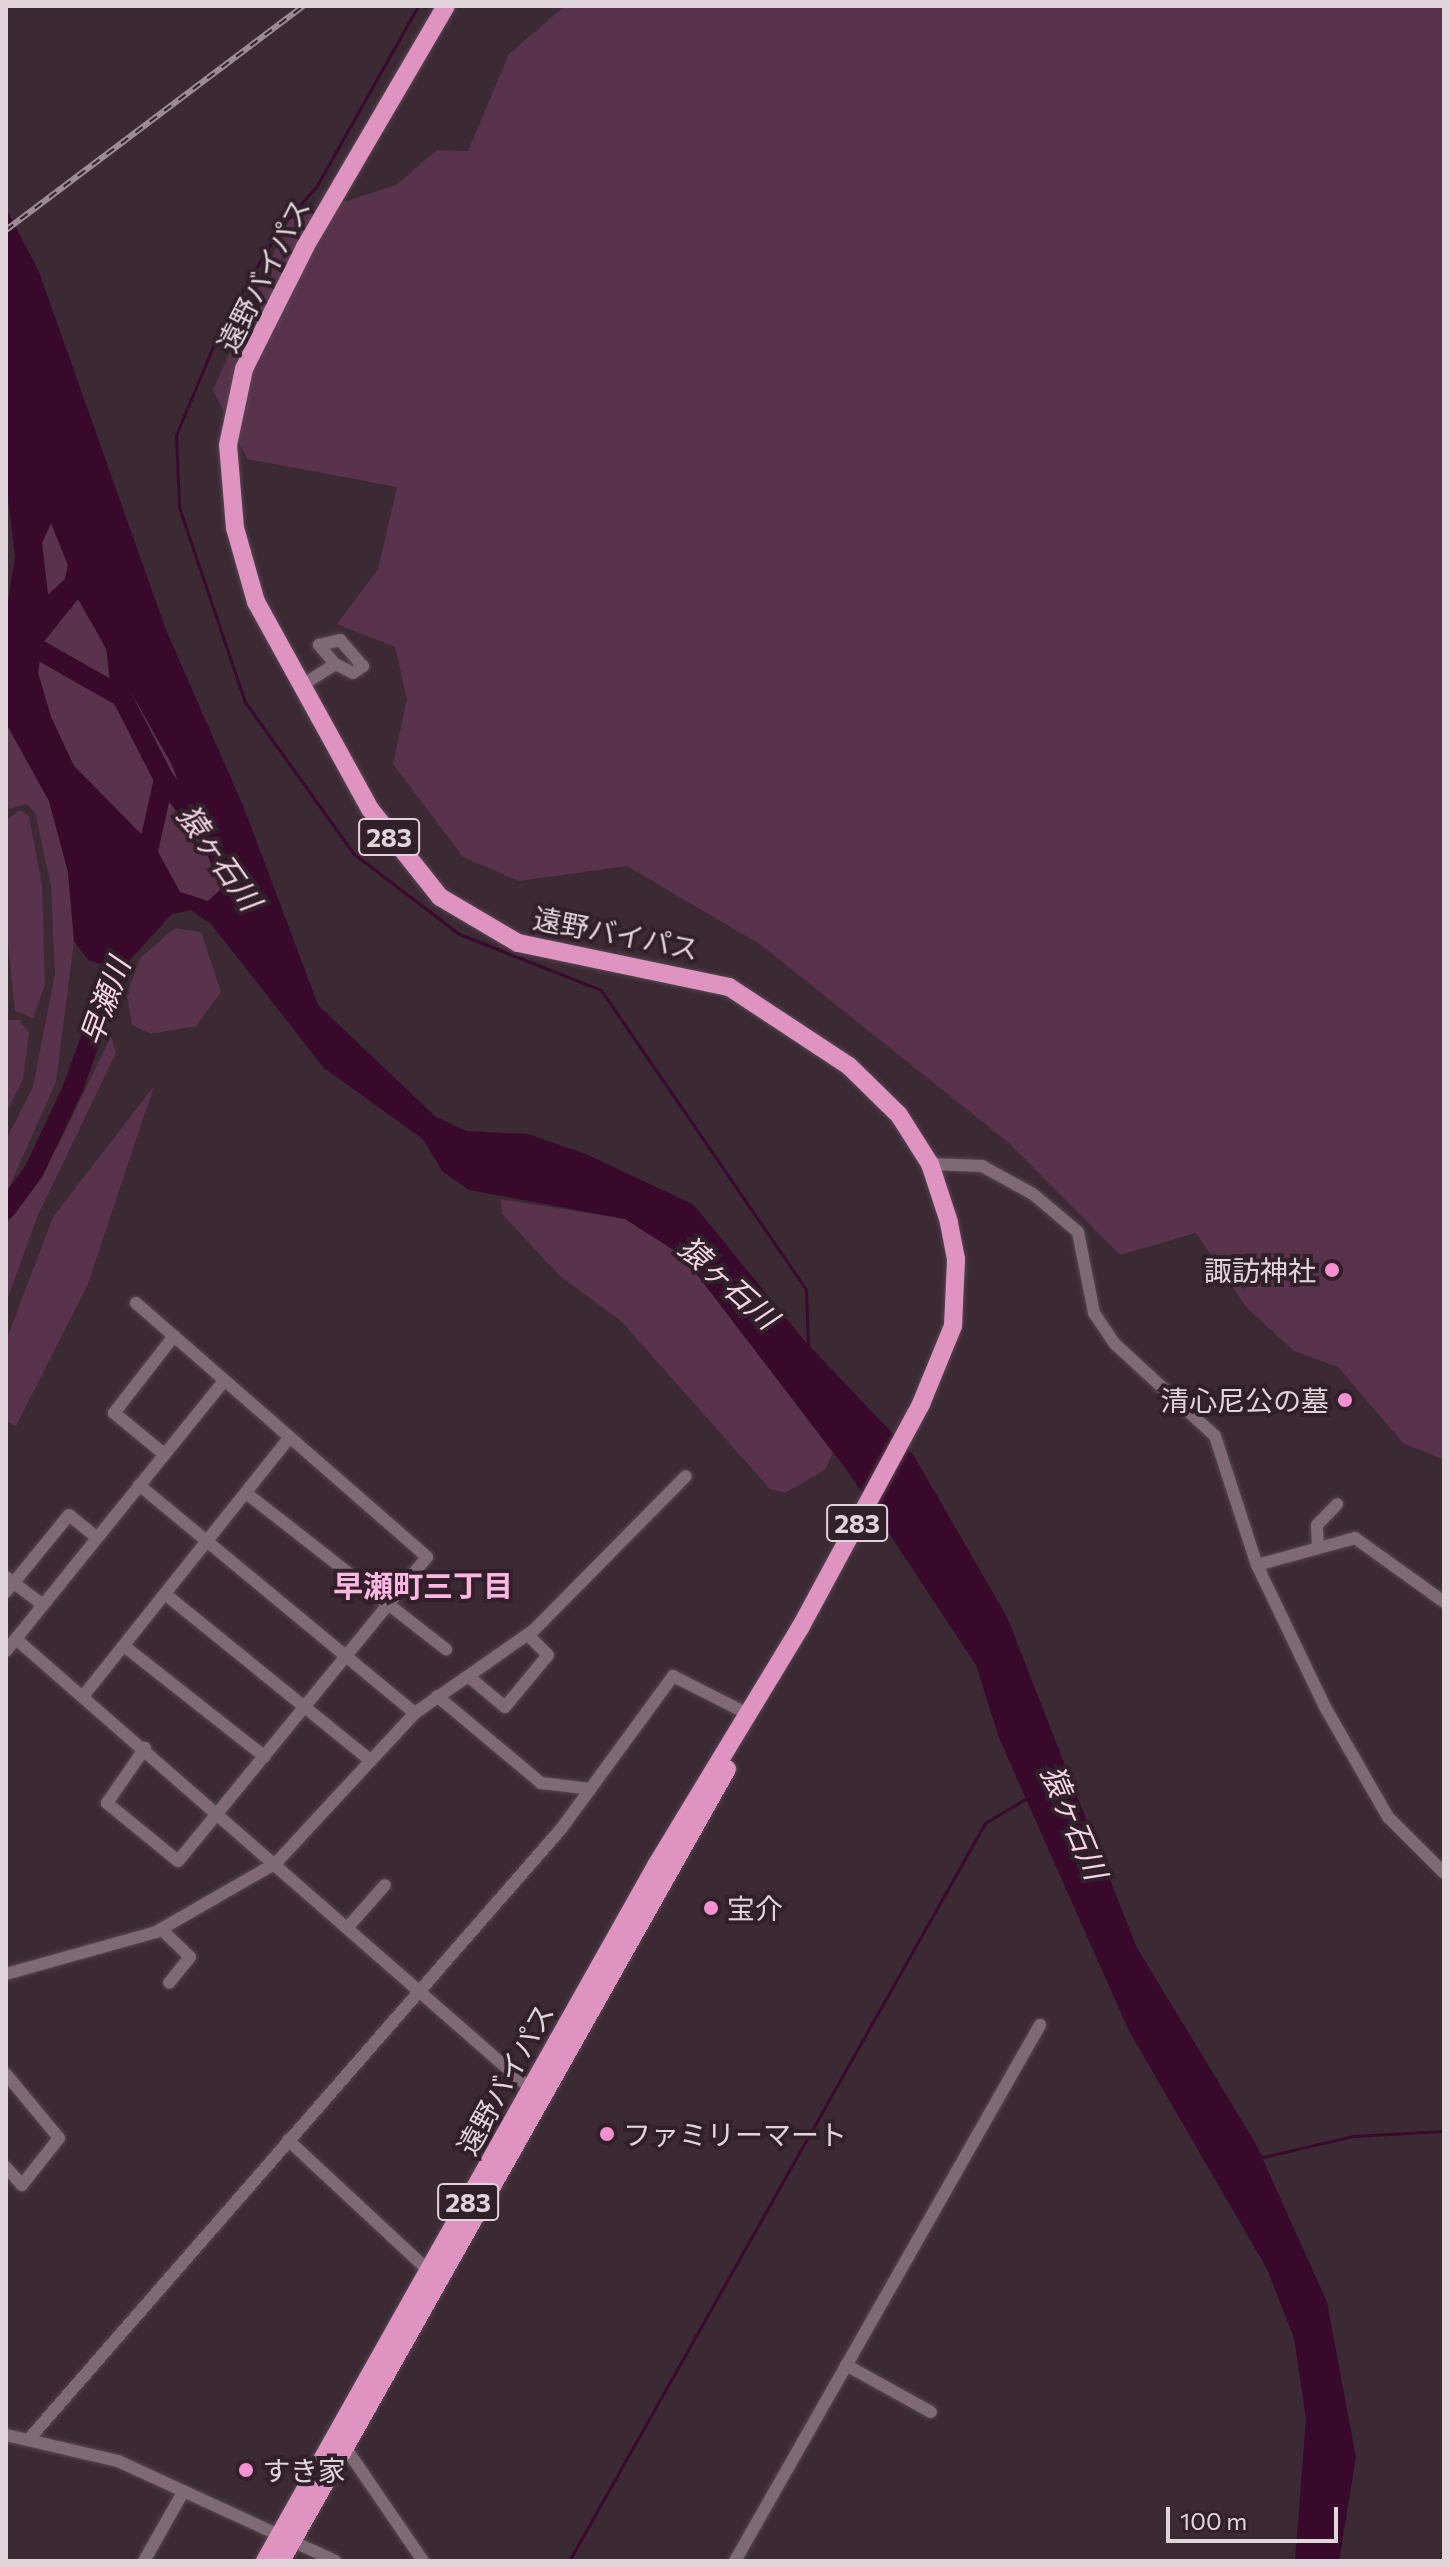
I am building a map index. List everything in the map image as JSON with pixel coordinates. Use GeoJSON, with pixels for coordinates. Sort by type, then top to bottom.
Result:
{"type":"FeatureCollection","features":[{"type":"Feature","properties":{"kind":"highway","name":"遠野バイパス"},"geometry":{"type":"LineString","coordinates":[[265,2561],[283,2548],[345,2447],[694,1833],[914,1418],[953,1326],[956,1259],[930,1164],[899,1115],[849,1066],[729,987],[518,943],[440,897],[370,809],[256,602],[235,528],[228,445],[244,369],[285,287],[446,6]]}},
{"type":"Feature","properties":{"kind":"highway","name":"遠野バイパス"},"geometry":{"type":"LineString","coordinates":[[283,2548],[429,2271],[800,1628]]}},
{"type":"Feature","properties":{"kind":"street"},"geometry":{"type":"LineString","coordinates":[[302,685],[335,664]]}},
{"type":"Feature","properties":{"kind":"street"},"geometry":{"type":"LineString","coordinates":[[930,1164],[982,1166],[1033,1194],[1078,1232],[1094,1313],[1115,1344],[1215,1436],[1257,1565],[1388,1817],[1444,1873]]}},
{"type":"Feature","properties":{"kind":"street"},"geometry":{"type":"LineString","coordinates":[[136,1303],[427,1557],[178,1861],[107,1803],[145,1748]]}},
{"type":"Feature","properties":{"kind":"street"},"geometry":{"type":"LineString","coordinates":[[164,1454],[114,1413],[174,1336]]}},
{"type":"Feature","properties":{"kind":"street"},"geometry":{"type":"LineString","coordinates":[[225,1380],[10,1642],[84,1695],[532,2090]]}},
{"type":"Feature","properties":{"kind":"street"},"geometry":{"type":"LineString","coordinates":[[84,1695],[290,1437]]}},
{"type":"Feature","properties":{"kind":"street"},"geometry":{"type":"LineString","coordinates":[[6,1974],[70,1961],[161,1929],[276,1863],[415,1713],[528,1635],[686,1476]]}},
{"type":"Feature","properties":{"kind":"street"},"geometry":{"type":"LineString","coordinates":[[139,1485],[415,1713]]}},
{"type":"Feature","properties":{"kind":"street"},"geometry":{"type":"LineString","coordinates":[[246,1493],[446,1649]]}},
{"type":"Feature","properties":{"kind":"street"},"geometry":{"type":"LineString","coordinates":[[1318,1547],[1317,1525],[1337,1504]]}},
{"type":"Feature","properties":{"kind":"street"},"geometry":{"type":"LineString","coordinates":[[43,1605],[9,1584],[69,1515],[97,1538]]}},
{"type":"Feature","properties":{"kind":"street"},"geometry":{"type":"LineString","coordinates":[[1257,1565],[1355,1538],[1444,1602]]}},
{"type":"Feature","properties":{"kind":"street"},"geometry":{"type":"LineString","coordinates":[[165,1594],[371,1761]]}},
{"type":"Feature","properties":{"kind":"street"},"geometry":{"type":"LineString","coordinates":[[468,1676],[505,1707],[548,1655],[528,1635]]}},
{"type":"Feature","properties":{"kind":"street"},"geometry":{"type":"LineString","coordinates":[[124,1646],[265,1757]]}},
{"type":"Feature","properties":{"kind":"street"},"geometry":{"type":"LineString","coordinates":[[29,2439],[419,1993],[591,1789],[673,1676],[748,1714]]}},
{"type":"Feature","properties":{"kind":"street"},"geometry":{"type":"LineString","coordinates":[[437,1696],[541,1783],[591,1789]]}},
{"type":"Feature","properties":{"kind":"street"},"geometry":{"type":"LineString","coordinates":[[347,1928],[385,1885]]}},
{"type":"Feature","properties":{"kind":"street"},"geometry":{"type":"LineString","coordinates":[[161,1929],[190,1957],[169,1983]]}},
{"type":"Feature","properties":{"kind":"street"},"geometry":{"type":"LineString","coordinates":[[735,2561],[1040,2025]]}},
{"type":"Feature","properties":{"kind":"street"},"geometry":{"type":"LineString","coordinates":[[6,2074],[59,2138],[22,2185],[6,2167]]}},
{"type":"Feature","properties":{"kind":"street"},"geometry":{"type":"LineString","coordinates":[[288,2140],[429,2271]]}},
{"type":"Feature","properties":{"kind":"street"},"geometry":{"type":"LineString","coordinates":[[846,2365],[931,2412]]}},
{"type":"Feature","properties":{"kind":"street"},"geometry":{"type":"LineString","coordinates":[[6,2435],[84,2448],[182,2494],[283,2548],[335,2561]]}},
{"type":"Feature","properties":{"kind":"street"},"geometry":{"type":"LineString","coordinates":[[345,2447],[423,2561]]}},
{"type":"Feature","properties":{"kind":"street"},"geometry":{"type":"LineString","coordinates":[[144,2561],[182,2494]]}},
{"type":"Feature","properties":{"kind":"shaded area"},"geometry":{"type":"Polygon","coordinates":[[[565,6],[1444,6],[1444,1460],[1403,1443],[1338,1367],[1294,1351],[1247,1308],[1196,1233],[1120,1255],[1009,1143],[761,945],[627,866],[519,881],[463,857],[393,764],[407,699],[395,647],[337,624],[378,569],[397,487],[247,459],[213,390],[289,220],[396,185],[437,150],[468,151],[509,54],[565,6]]]}},
{"type":"Feature","properties":{"kind":"shaded area"},"geometry":{"type":"Polygon","coordinates":[[[51,523],[68,565],[65,579],[48,595],[42,543],[51,523]]]}},
{"type":"Feature","properties":{"kind":"shaded area"},"geometry":{"type":"Polygon","coordinates":[[[78,599],[171,763],[221,889],[208,901],[180,892],[157,850],[74,766],[51,717],[38,673],[42,644],[78,599]]]}},
{"type":"Feature","properties":{"kind":"shaded area"},"geometry":{"type":"Polygon","coordinates":[[[6,724],[49,801],[68,872],[74,941],[56,1082],[6,1194],[6,1140],[33,1087],[55,974],[51,886],[35,812],[26,804],[6,810],[6,724]]]}},
{"type":"Feature","properties":{"kind":"shaded area"},"geometry":{"type":"Polygon","coordinates":[[[20,810],[29,816],[42,885],[45,985],[33,1018],[15,1011],[6,923],[6,820],[20,810]]]}},
{"type":"Feature","properties":{"kind":"shaded area"},"geometry":{"type":"Polygon","coordinates":[[[175,928],[201,932],[221,992],[196,1026],[151,1034],[132,1025],[127,995],[140,958],[175,928]]]}},
{"type":"Feature","properties":{"kind":"shaded area"},"geometry":{"type":"Polygon","coordinates":[[[6,1020],[19,1020],[29,1033],[23,1079],[6,1114],[6,1020]]]}},
{"type":"Feature","properties":{"kind":"shaded area"},"geometry":{"type":"Polygon","coordinates":[[[111,1036],[116,1053],[38,1215],[6,1303],[6,1225],[59,1144],[111,1036]]]}},
{"type":"Feature","properties":{"kind":"shaded area"},"geometry":{"type":"Polygon","coordinates":[[[154,1086],[88,1284],[16,1426],[6,1421],[6,1341],[53,1217],[154,1086]]]}},
{"type":"Feature","properties":{"kind":"shaded area"},"geometry":{"type":"Polygon","coordinates":[[[501,1199],[625,1219],[683,1256],[833,1453],[825,1470],[785,1493],[770,1489],[621,1321],[559,1275],[502,1214],[501,1199]]]}},
{"type":"Feature","properties":{"kind":"water"},"geometry":{"type":"Polygon","coordinates":[[[6,208],[39,272],[166,630],[244,808],[318,1005],[436,1117],[466,1131],[528,1134],[586,1154],[694,1205],[803,1339],[914,1456],[1007,1617],[1136,1946],[1256,2144],[1327,2302],[1356,2457],[1339,2561],[1295,2561],[1306,2419],[1294,2338],[1267,2269],[1129,2031],[999,1738],[976,1665],[849,1473],[683,1256],[625,1219],[469,1190],[442,1171],[424,1140],[324,1068],[211,924],[191,910],[172,914],[120,971],[88,960],[74,941],[68,872],[49,801],[6,723],[6,613],[15,557],[6,480],[6,208]],[[51,523],[42,543],[48,595],[65,579],[68,565],[51,523]],[[78,599],[42,644],[38,673],[51,717],[74,766],[157,850],[180,892],[208,901],[221,889],[171,763],[78,599]]]}},
{"type":"Feature","properties":{"kind":"waterway"},"geometry":{"type":"LineString","coordinates":[[418,6],[316,187],[282,225],[222,325],[176,435],[179,507],[245,702],[354,854],[459,934],[601,990],[806,1289],[808,1347]]}},
{"type":"Feature","properties":{"kind":"waterway"},"geometry":{"type":"LineString","coordinates":[[6,631],[122,697]]}},
{"type":"Feature","properties":{"kind":"waterway","name":"猿ヶ石川"},"geometry":{"type":"LineString","coordinates":[[116,647],[122,697],[164,779],[209,837]]}},
{"type":"Feature","properties":{"kind":"waterway","name":"早瀬川"},"geometry":{"type":"LineString","coordinates":[[144,869],[164,779]]}},
{"type":"Feature","properties":{"kind":"waterway","name":"早瀬川"},"geometry":{"type":"LineString","coordinates":[[6,1209],[34,1171],[73,1088],[124,946]]}},
{"type":"Feature","properties":{"kind":"waterway"},"geometry":{"type":"LineString","coordinates":[[569,2561],[985,1823],[1027,1798]]}},
{"type":"Feature","properties":{"kind":"waterway"},"geometry":{"type":"LineString","coordinates":[[1263,2157],[1353,2136],[1444,2131]]}},
{"type":"Feature","properties":{"kind":"railway"},"geometry":{"type":"LineString","coordinates":[[6,230],[303,6]]}},
{"type":"Feature","properties":{"kind":"place","name":"諏訪神社"},"geometry":{"type":"Point","coordinates":[1332,1270]}},
{"type":"Feature","properties":{"kind":"place","name":"清心尼公の墓"},"geometry":{"type":"Point","coordinates":[1345,1400]}},
{"type":"Feature","properties":{"kind":"place","name":"宝介"},"geometry":{"type":"Point","coordinates":[711,1908]}},
{"type":"Feature","properties":{"kind":"place","name":"ファミリーマート"},"geometry":{"type":"Point","coordinates":[607,2134]}},
{"type":"Feature","properties":{"kind":"place","name":"すき家"},"geometry":{"type":"Point","coordinates":[246,2470]}},
{"type":"Feature","properties":{"kind":"district","name":"早瀬町三丁目"},"geometry":{"type":"Point","coordinates":[423,1585]}}]}
